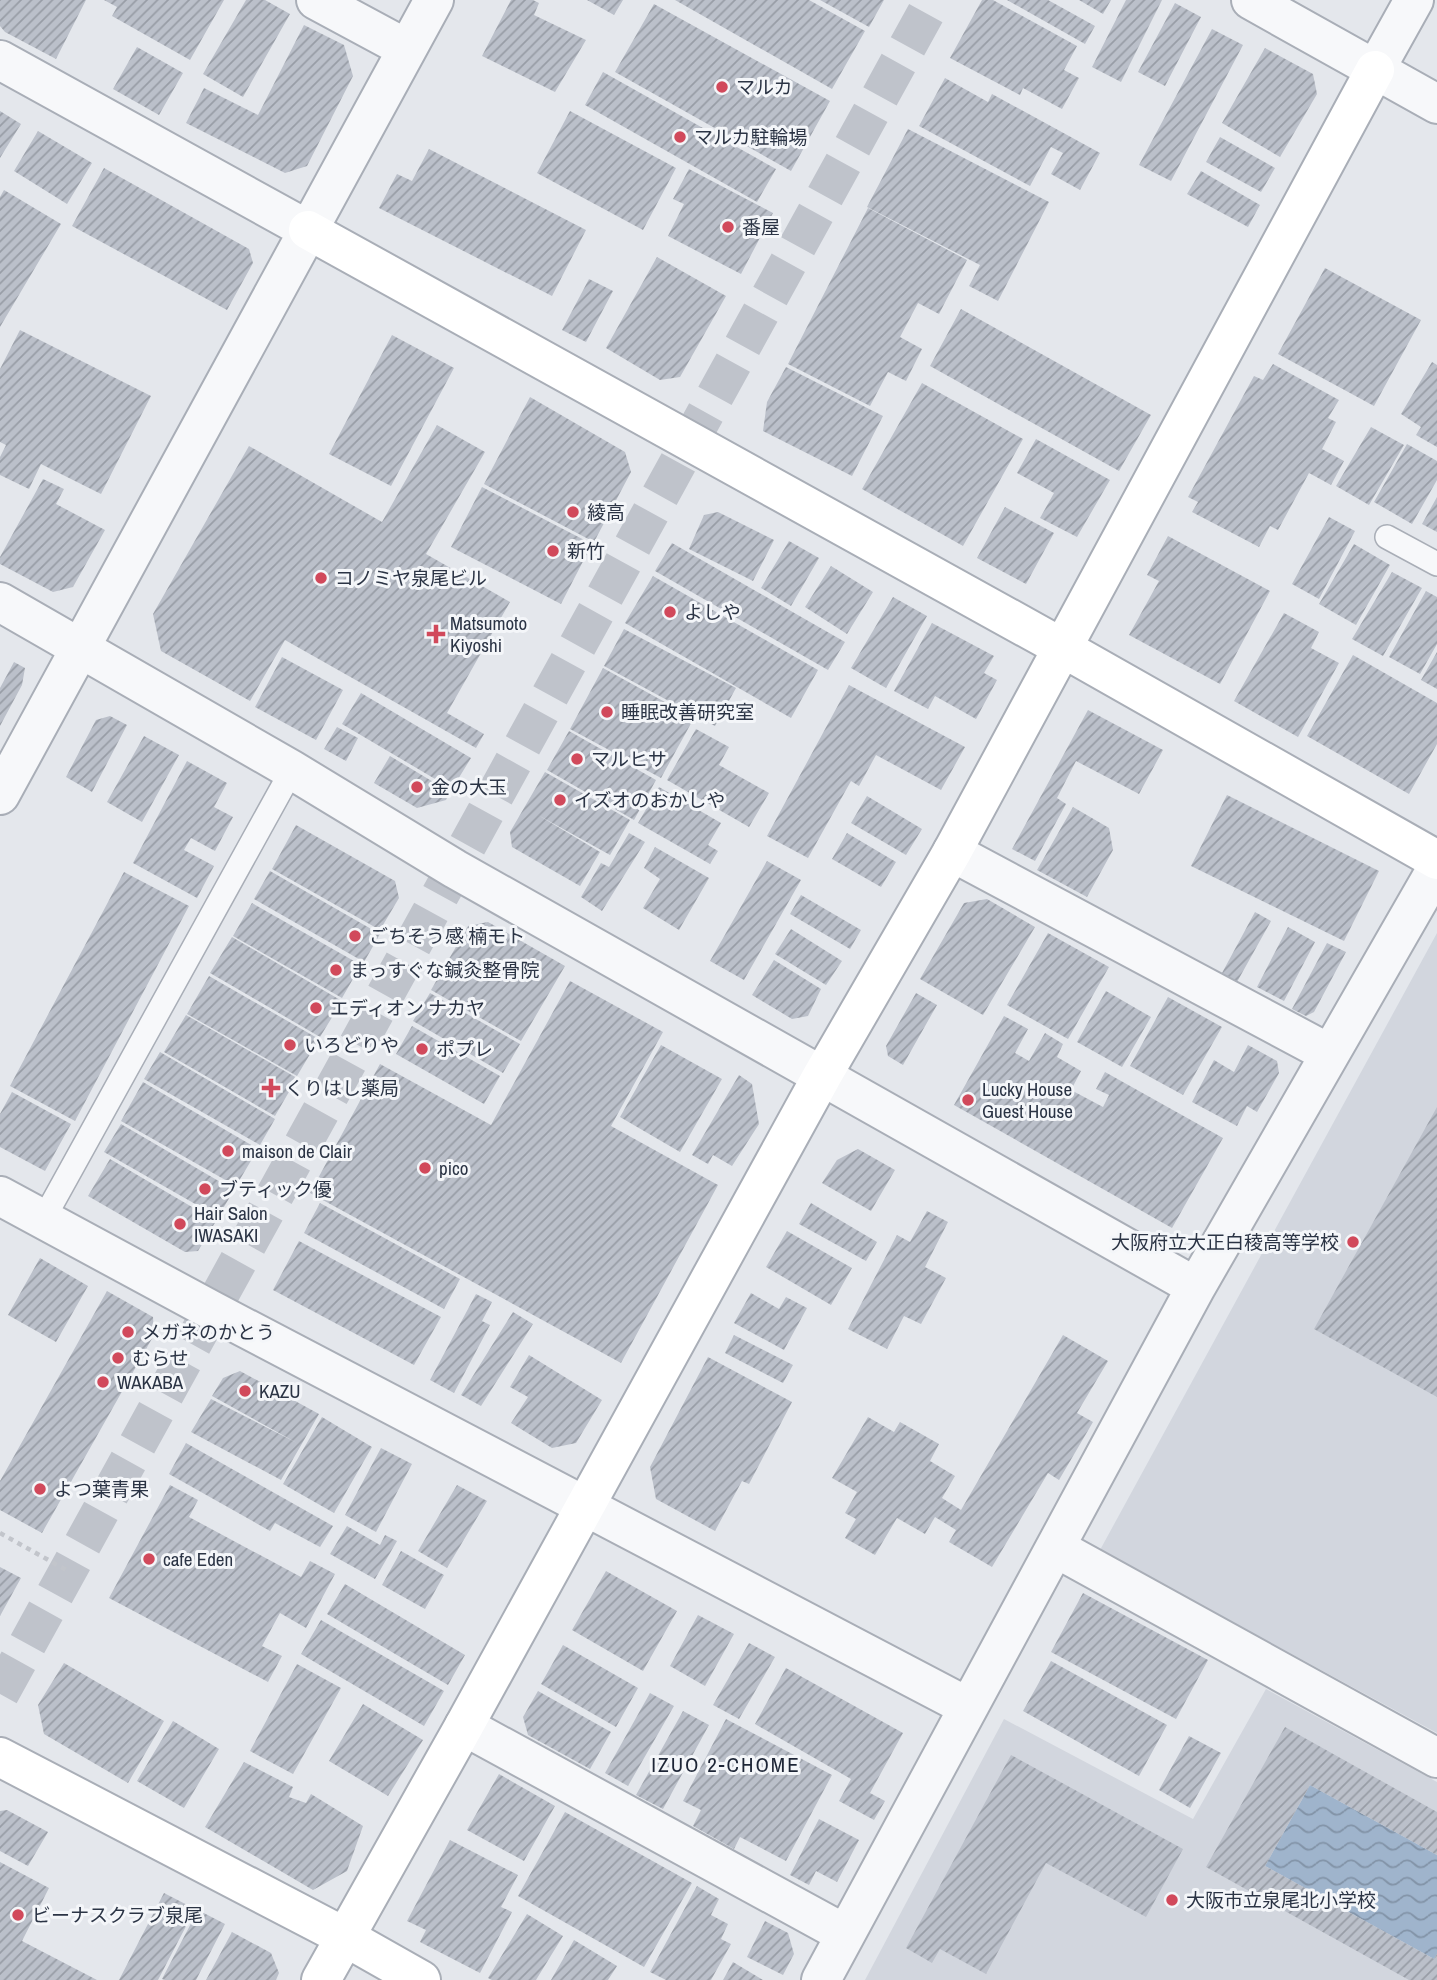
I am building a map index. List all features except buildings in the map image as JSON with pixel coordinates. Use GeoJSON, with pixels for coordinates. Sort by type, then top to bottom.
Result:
{"type":"FeatureCollection","features":[{"type":"Feature","properties":{"kind":"street"},"geometry":{"type":"LineString","coordinates":[[316,0],[407,49]]}},
{"type":"Feature","properties":{"kind":"street"},"geometry":{"type":"LineString","coordinates":[[0,795],[434,0]]}},
{"type":"Feature","properties":{"kind":"street"},"geometry":{"type":"LineString","coordinates":[[1251,0],[1437,104]]}},
{"type":"Feature","properties":{"kind":"street"},"geometry":{"type":"LineString","coordinates":[[321,1980],[822,1076],[953,852],[1061,647],[1414,0]]}},
{"type":"Feature","properties":{"kind":"street"},"geometry":{"type":"LineString","coordinates":[[0,60],[1061,647],[1437,859]]}},
{"type":"Feature","properties":{"kind":"street"},"geometry":{"type":"LineString","coordinates":[[0,602],[292,770],[455,869],[1196,1287]]}},
{"type":"Feature","properties":{"kind":"street"},"geometry":{"type":"LineString","coordinates":[[953,852],[1330,1054]]}},
{"type":"Feature","properties":{"kind":"street"},"geometry":{"type":"LineString","coordinates":[[821,1980],[1196,1287],[1437,868]]}},
{"type":"Feature","properties":{"kind":"street"},"geometry":{"type":"LineString","coordinates":[[3,1204],[43,1220],[968,1707]]}},
{"type":"Feature","properties":{"kind":"street"},"geometry":{"type":"LineString","coordinates":[[1056,1548],[1437,1758]]}},
{"type":"Feature","properties":{"kind":"street"},"geometry":{"type":"LineString","coordinates":[[464,1726],[845,1934]]}},
{"type":"Feature","properties":{"kind":"street"},"geometry":{"type":"LineString","coordinates":[[0,1757],[345,1937],[421,1980]]}},
{"type":"Feature","properties":{"kind":"lane"},"geometry":{"type":"LineString","coordinates":[[1387,537],[1437,564]]}},
{"type":"Feature","properties":{"kind":"lane"},"geometry":{"type":"LineString","coordinates":[[43,1220],[292,770]]}},
{"type":"Feature","properties":{"kind":"path"},"geometry":{"type":"LineString","coordinates":[[0,1534],[68,1570]]}},
{"type":"Feature","properties":{"kind":"shaded area","name":"大阪府立大正白稜高等学校"},"geometry":{"type":"Polygon","coordinates":[[[1437,933],[1437,1733],[1100,1550],[1437,933]]]}},
{"type":"Feature","properties":{"kind":"shaded area","name":"大阪市立泉尾北小学校"},"geometry":{"type":"Polygon","coordinates":[[[1266,1689],[1437,1782],[1437,1980],[865,1980],[1004,1719],[1193,1819],[1266,1689]]]}},
{"type":"Feature","properties":{"kind":"water"},"geometry":{"type":"Polygon","coordinates":[[[1310,1785],[1437,1855],[1437,1954],[1434,1959],[1265,1866],[1310,1785]]]}},
{"type":"Feature","properties":{"kind":"tunnel"},"geometry":{"type":"LineString","coordinates":[[0,1694],[933,0]]}},
{"type":"Feature","properties":{"kind":"place","name":"マルカ"},"geometry":{"type":"Point","coordinates":[722,87]}},
{"type":"Feature","properties":{"kind":"place","name":"マルカ駐輪場"},"geometry":{"type":"Point","coordinates":[680,137]}},
{"type":"Feature","properties":{"kind":"place","name":"番屋"},"geometry":{"type":"Point","coordinates":[728,227]}},
{"type":"Feature","properties":{"kind":"place","name":"綾高"},"geometry":{"type":"Point","coordinates":[573,512]}},
{"type":"Feature","properties":{"kind":"place","name":"新竹"},"geometry":{"type":"Point","coordinates":[553,551]}},
{"type":"Feature","properties":{"kind":"place","name":"コノミヤ泉尾ビル"},"geometry":{"type":"Point","coordinates":[321,578]}},
{"type":"Feature","properties":{"kind":"place","name":"よしや"},"geometry":{"type":"Point","coordinates":[670,612]}},
{"type":"Feature","properties":{"kind":"place","name":"Matsumoto Kiyoshi"},"geometry":{"type":"Point","coordinates":[436,634]}},
{"type":"Feature","properties":{"kind":"place","name":"睡眠改善研究室"},"geometry":{"type":"Point","coordinates":[607,712]}},
{"type":"Feature","properties":{"kind":"place","name":"マルヒサ"},"geometry":{"type":"Point","coordinates":[577,759]}},
{"type":"Feature","properties":{"kind":"place","name":"金の大玉"},"geometry":{"type":"Point","coordinates":[417,787]}},
{"type":"Feature","properties":{"kind":"place","name":"イズオのおかしや"},"geometry":{"type":"Point","coordinates":[560,800]}},
{"type":"Feature","properties":{"kind":"place","name":"ごちそう感 楠モト"},"geometry":{"type":"Point","coordinates":[355,936]}},
{"type":"Feature","properties":{"kind":"place","name":"まっすぐな鍼灸整骨院"},"geometry":{"type":"Point","coordinates":[336,970]}},
{"type":"Feature","properties":{"kind":"place","name":"エディオン ナカヤ"},"geometry":{"type":"Point","coordinates":[316,1008]}},
{"type":"Feature","properties":{"kind":"place","name":"いろどりや"},"geometry":{"type":"Point","coordinates":[290,1045]}},
{"type":"Feature","properties":{"kind":"place","name":"ポプレ"},"geometry":{"type":"Point","coordinates":[422,1049]}},
{"type":"Feature","properties":{"kind":"place","name":"くりはし薬局"},"geometry":{"type":"Point","coordinates":[271,1088]}},
{"type":"Feature","properties":{"kind":"place","name":"Lucky House Guest House"},"geometry":{"type":"Point","coordinates":[968,1100]}},
{"type":"Feature","properties":{"kind":"place","name":"maison de Clair"},"geometry":{"type":"Point","coordinates":[228,1151]}},
{"type":"Feature","properties":{"kind":"place","name":"pico"},"geometry":{"type":"Point","coordinates":[425,1168]}},
{"type":"Feature","properties":{"kind":"place","name":"ブティック優"},"geometry":{"type":"Point","coordinates":[205,1189]}},
{"type":"Feature","properties":{"kind":"place","name":"Hair Salon IWASAKI"},"geometry":{"type":"Point","coordinates":[180,1224]}},
{"type":"Feature","properties":{"kind":"place","name":"大阪府立大正白稜高等学校"},"geometry":{"type":"Point","coordinates":[1353,1242]}},
{"type":"Feature","properties":{"kind":"place","name":"メガネのかとう"},"geometry":{"type":"Point","coordinates":[128,1332]}},
{"type":"Feature","properties":{"kind":"place","name":"むらせ"},"geometry":{"type":"Point","coordinates":[118,1358]}},
{"type":"Feature","properties":{"kind":"place","name":"WAKABA"},"geometry":{"type":"Point","coordinates":[103,1382]}},
{"type":"Feature","properties":{"kind":"place","name":"KAZU"},"geometry":{"type":"Point","coordinates":[245,1391]}},
{"type":"Feature","properties":{"kind":"place","name":"よつ葉青果"},"geometry":{"type":"Point","coordinates":[40,1489]}},
{"type":"Feature","properties":{"kind":"place","name":"cafe Eden"},"geometry":{"type":"Point","coordinates":[149,1559]}},
{"type":"Feature","properties":{"kind":"place","name":"大阪市立泉尾北小学校"},"geometry":{"type":"Point","coordinates":[1172,1900]}},
{"type":"Feature","properties":{"kind":"place","name":"ビーナスクラブ泉尾"},"geometry":{"type":"Point","coordinates":[18,1915]}},
{"type":"Feature","properties":{"kind":"district","name":"IZUO 2-CHOME"},"geometry":{"type":"Point","coordinates":[726,1765]}}]}
